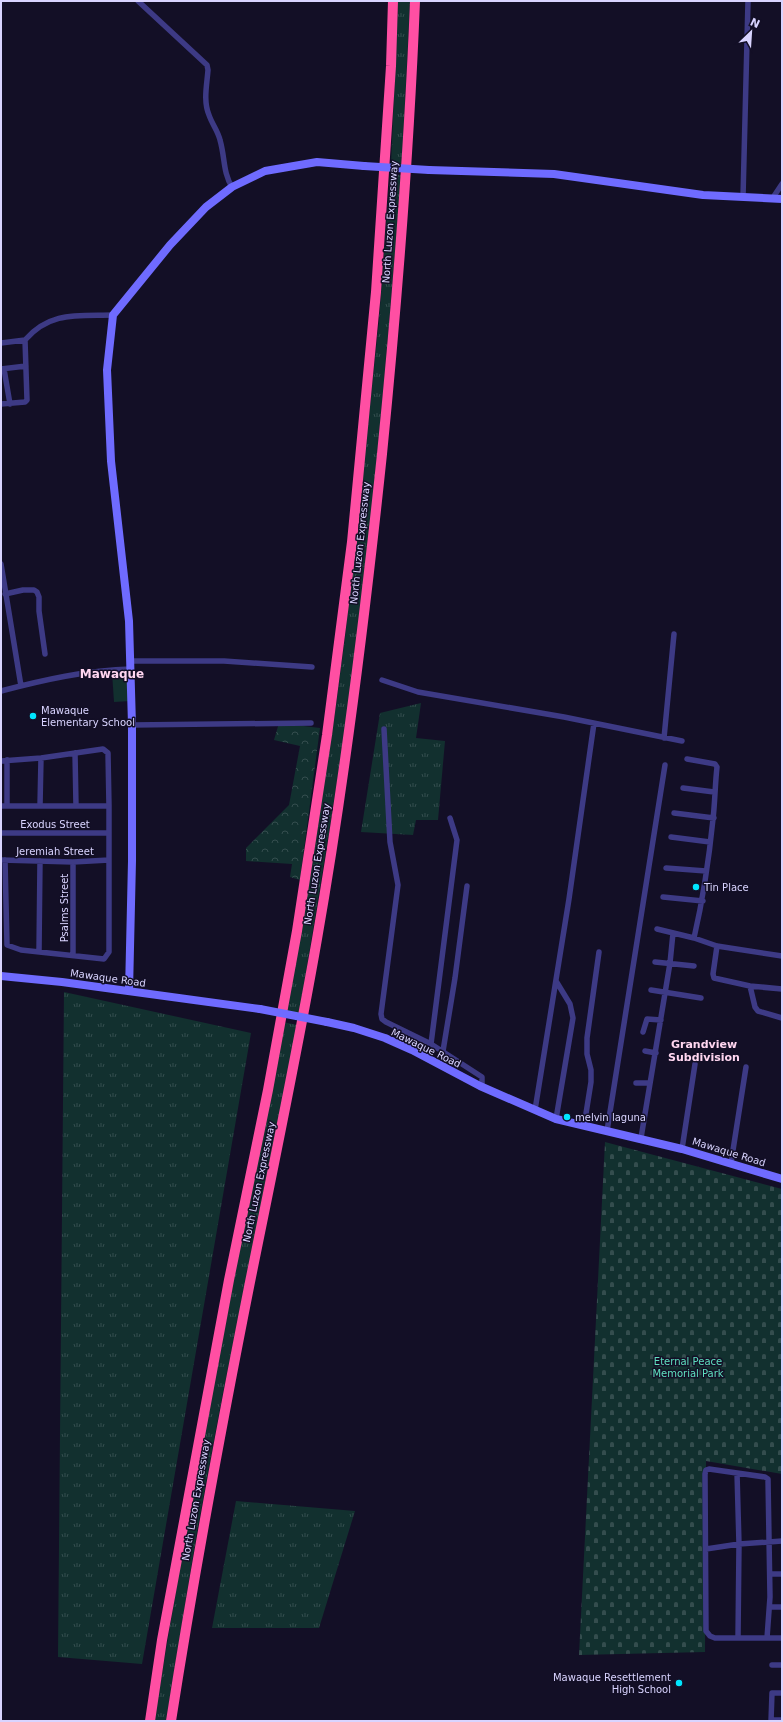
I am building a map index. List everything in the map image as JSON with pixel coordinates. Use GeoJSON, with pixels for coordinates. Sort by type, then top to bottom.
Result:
{"type":"FeatureCollection","features":[{"type":"Feature","properties":{"kind":"highway","name":"North Luzon Expressway"},"geometry":{"type":"LineString","coordinates":[[150,1721],[171,1593],[229,1280],[268,1090],[296,938],[327,735],[352,542],[376,292],[391,66],[393,1]]}},
{"type":"Feature","properties":{"kind":"highway","name":"North Luzon Expressway"},"geometry":{"type":"LineString","coordinates":[[171,1721],[215,1462],[289,1093],[315,950],[348,740],[372,546],[397,300],[412,64],[414,1]]}},
{"type":"Feature","properties":{"kind":"street"},"geometry":{"type":"LineString","coordinates":[[138,1],[207,66],[205,94],[208,114],[220,138],[224,156],[225,174],[232,187]]}},
{"type":"Feature","properties":{"kind":"street"},"geometry":{"type":"LineString","coordinates":[[743,198],[748,1]]}},
{"type":"Feature","properties":{"kind":"street"},"geometry":{"type":"LineString","coordinates":[[129,991],[132,860],[131,661],[129,621],[110,461],[107,370],[113,315],[170,244],[206,207],[232,187],[264,171],[317,162],[429,170],[554,174],[703,195],[782,199]]}},
{"type":"Feature","properties":{"kind":"street"},"geometry":{"type":"LineString","coordinates":[[772,199],[782,184]]}},
{"type":"Feature","properties":{"kind":"street"},"geometry":{"type":"LineString","coordinates":[[1,404],[25,402],[27,400],[25,340],[33,330],[48,320],[77,316],[113,315]]}},
{"type":"Feature","properties":{"kind":"street"},"geometry":{"type":"LineString","coordinates":[[1,343],[25,340]]}},
{"type":"Feature","properties":{"kind":"street"},"geometry":{"type":"LineString","coordinates":[[10,404],[2,369],[26,366]]}},
{"type":"Feature","properties":{"kind":"street"},"geometry":{"type":"LineString","coordinates":[[1,564],[21,686]]}},
{"type":"Feature","properties":{"kind":"street"},"geometry":{"type":"LineString","coordinates":[[5,594],[23,590],[34,590],[37,592],[39,597],[39,611],[45,654]]}},
{"type":"Feature","properties":{"kind":"street"},"geometry":{"type":"LineString","coordinates":[[664,738],[674,634]]}},
{"type":"Feature","properties":{"kind":"street"},"geometry":{"type":"LineString","coordinates":[[131,661],[224,661],[312,667]]}},
{"type":"Feature","properties":{"kind":"street"},"geometry":{"type":"LineString","coordinates":[[1,691],[82,673],[131,669]]}},
{"type":"Feature","properties":{"kind":"street"},"geometry":{"type":"LineString","coordinates":[[382,680],[418,692],[594,723],[682,741]]}},
{"type":"Feature","properties":{"kind":"street"},"geometry":{"type":"LineString","coordinates":[[132,725],[311,723]]}},
{"type":"Feature","properties":{"kind":"street"},"geometry":{"type":"LineString","coordinates":[[535,1110],[594,723]]}},
{"type":"Feature","properties":{"kind":"street"},"geometry":{"type":"LineString","coordinates":[[384,729],[390,842],[398,886],[380,1014],[382,1019],[386,1022],[431,1044],[482,1077],[482,1083],[480,1086]]}},
{"type":"Feature","properties":{"kind":"street"},"geometry":{"type":"LineString","coordinates":[[3,860],[6,943],[10,947],[104,959],[108,952],[109,806],[108,753],[103,749],[41,758],[4,760],[4,806],[109,806]]}},
{"type":"Feature","properties":{"kind":"street"},"geometry":{"type":"LineString","coordinates":[[75,753],[76,806]]}},
{"type":"Feature","properties":{"kind":"street"},"geometry":{"type":"LineString","coordinates":[[40,806],[41,758]]}},
{"type":"Feature","properties":{"kind":"street"},"geometry":{"type":"LineString","coordinates":[[686,759],[717,765],[714,792],[714,818],[703,901],[694,938]]}},
{"type":"Feature","properties":{"kind":"street"},"geometry":{"type":"LineString","coordinates":[[607,1131],[665,765]]}},
{"type":"Feature","properties":{"kind":"street"},"geometry":{"type":"LineString","coordinates":[[683,788],[714,792]]}},
{"type":"Feature","properties":{"kind":"street"},"geometry":{"type":"LineString","coordinates":[[674,813],[714,818]]}},
{"type":"Feature","properties":{"kind":"street"},"geometry":{"type":"LineString","coordinates":[[431,1044],[457,840],[450,818]]}},
{"type":"Feature","properties":{"kind":"street","name":"Exodus Street"},"geometry":{"type":"LineString","coordinates":[[1,833],[109,833]]}},
{"type":"Feature","properties":{"kind":"street"},"geometry":{"type":"LineString","coordinates":[[671,837],[710,842]]}},
{"type":"Feature","properties":{"kind":"street","name":"Jeremiah Street"},"geometry":{"type":"LineString","coordinates":[[3,860],[73,862],[109,860]]}},
{"type":"Feature","properties":{"kind":"street"},"geometry":{"type":"LineString","coordinates":[[39,951],[40,861]]}},
{"type":"Feature","properties":{"kind":"street","name":"Psalms Street"},"geometry":{"type":"LineString","coordinates":[[73,862],[73,954]]}},
{"type":"Feature","properties":{"kind":"street"},"geometry":{"type":"LineString","coordinates":[[666,868],[706,871]]}},
{"type":"Feature","properties":{"kind":"street"},"geometry":{"type":"LineString","coordinates":[[443,1051],[455,978],[467,886]]}},
{"type":"Feature","properties":{"kind":"street"},"geometry":{"type":"LineString","coordinates":[[663,897],[703,901]]}},
{"type":"Feature","properties":{"kind":"street"},"geometry":{"type":"LineString","coordinates":[[657,929],[694,938],[717,946],[782,956]]}},
{"type":"Feature","properties":{"kind":"street"},"geometry":{"type":"LineString","coordinates":[[642,1138],[670,963],[673,933]]}},
{"type":"Feature","properties":{"kind":"street"},"geometry":{"type":"LineString","coordinates":[[717,946],[713,974],[714,978],[750,986],[782,989]]}},
{"type":"Feature","properties":{"kind":"street"},"geometry":{"type":"LineString","coordinates":[[584,1126],[591,1082],[591,1070],[587,1054],[587,1038],[599,952]]}},
{"type":"Feature","properties":{"kind":"street"},"geometry":{"type":"LineString","coordinates":[[655,962],[694,966]]}},
{"type":"Feature","properties":{"kind":"street","name":"Mawaque Road"},"geometry":{"type":"LineString","coordinates":[[1,976],[129,991],[260,1009],[354,1028],[385,1038],[412,1050],[480,1086],[556,1119],[642,1138],[731,1162],[782,1179]]}},
{"type":"Feature","properties":{"kind":"street"},"geometry":{"type":"LineString","coordinates":[[556,980],[570,1004],[573,1018],[556,1119]]}},
{"type":"Feature","properties":{"kind":"street"},"geometry":{"type":"LineString","coordinates":[[750,986],[755,1007],[758,1011],[763,1014],[782,1018]]}},
{"type":"Feature","properties":{"kind":"street"},"geometry":{"type":"LineString","coordinates":[[651,990],[701,998]]}},
{"type":"Feature","properties":{"kind":"street"},"geometry":{"type":"LineString","coordinates":[[643,1032],[647,1019],[661,1020]]}},
{"type":"Feature","properties":{"kind":"street"},"geometry":{"type":"LineString","coordinates":[[645,1051],[656,1053]]}},
{"type":"Feature","properties":{"kind":"street"},"geometry":{"type":"LineString","coordinates":[[682,1149],[695,1064]]}},
{"type":"Feature","properties":{"kind":"street"},"geometry":{"type":"LineString","coordinates":[[731,1162],[746,1067]]}},
{"type":"Feature","properties":{"kind":"street"},"geometry":{"type":"LineString","coordinates":[[636,1083],[650,1083]]}},
{"type":"Feature","properties":{"kind":"street"},"geometry":{"type":"LineString","coordinates":[[767,1638],[770,1607],[768,1479],[766,1477],[715,1469],[706,1470],[706,1632],[715,1638],[738,1638],[767,1638],[782,1638]]}},
{"type":"Feature","properties":{"kind":"street"},"geometry":{"type":"LineString","coordinates":[[737,1473],[739,1544],[738,1638]]}},
{"type":"Feature","properties":{"kind":"street"},"geometry":{"type":"LineString","coordinates":[[706,1549],[739,1544],[782,1542]]}},
{"type":"Feature","properties":{"kind":"street"},"geometry":{"type":"LineString","coordinates":[[770,1574],[782,1574]]}},
{"type":"Feature","properties":{"kind":"street"},"geometry":{"type":"LineString","coordinates":[[770,1607],[782,1607]]}},
{"type":"Feature","properties":{"kind":"street"},"geometry":{"type":"LineString","coordinates":[[772,1665],[782,1666]]}},
{"type":"Feature","properties":{"kind":"street"},"geometry":{"type":"LineString","coordinates":[[782,1693],[772,1693],[771,1720],[782,1720]]}},
{"type":"Feature","properties":{"kind":"green space"},"geometry":{"type":"Polygon","coordinates":[[[398,1],[410,1],[402,165],[391,164],[398,1]]]}},
{"type":"Feature","properties":{"kind":"green space"},"geometry":{"type":"Polygon","coordinates":[[[390,174],[402,175],[382,406],[364,580],[351,685],[330,827],[299,1016],[285,1013],[334,720],[345,638],[379,321],[390,174]]]}},
{"type":"Feature","properties":{"kind":"green space"},"geometry":{"type":"Polygon","coordinates":[[[130,672],[131,701],[114,702],[112,673],[130,672]]]}},
{"type":"Feature","properties":{"kind":"green space"},"geometry":{"type":"Polygon","coordinates":[[[421,703],[416,738],[445,741],[438,820],[416,820],[413,835],[361,832],[380,713],[421,703]]]}},
{"type":"Feature","properties":{"kind":"green space"},"geometry":{"type":"Polygon","coordinates":[[[279,723],[320,728],[300,880],[290,877],[292,864],[246,861],[246,848],[289,805],[300,746],[274,740],[279,723]]]}},
{"type":"Feature","properties":{"kind":"green space"},"geometry":{"type":"Polygon","coordinates":[[[64,992],[251,1033],[142,1664],[58,1657],[64,992]]]}},
{"type":"Feature","properties":{"kind":"green space"},"geometry":{"type":"Polygon","coordinates":[[[283,1022],[297,1025],[220,1408],[197,1532],[166,1721],[154,1721],[186,1531],[283,1022]]]}},
{"type":"Feature","properties":{"kind":"green space","name":"Eternal Peace Memorial Park"},"geometry":{"type":"Polygon","coordinates":[[[605,1142],[782,1189],[782,1474],[706,1461],[705,1652],[579,1655],[605,1142]]]}},
{"type":"Feature","properties":{"kind":"green space"},"geometry":{"type":"Polygon","coordinates":[[[236,1501],[355,1511],[319,1628],[212,1628],[236,1501]]]}},
{"type":"Feature","properties":{"kind":"place","name":"Mawaque Elementary School"},"geometry":{"type":"Point","coordinates":[33,716]}},
{"type":"Feature","properties":{"kind":"place","name":"Tin Place"},"geometry":{"type":"Point","coordinates":[696,887]}},
{"type":"Feature","properties":{"kind":"place","name":"melvin laguna"},"geometry":{"type":"Point","coordinates":[567,1117]}},
{"type":"Feature","properties":{"kind":"place","name":"Mawaque Resettlement High School"},"geometry":{"type":"Point","coordinates":[679,1683]}},
{"type":"Feature","properties":{"kind":"district","name":"Mawaque"},"geometry":{"type":"Point","coordinates":[112,674]}},
{"type":"Feature","properties":{"kind":"district","name":"Grandview Subdivision"},"geometry":{"type":"Point","coordinates":[704,1050]}}]}
